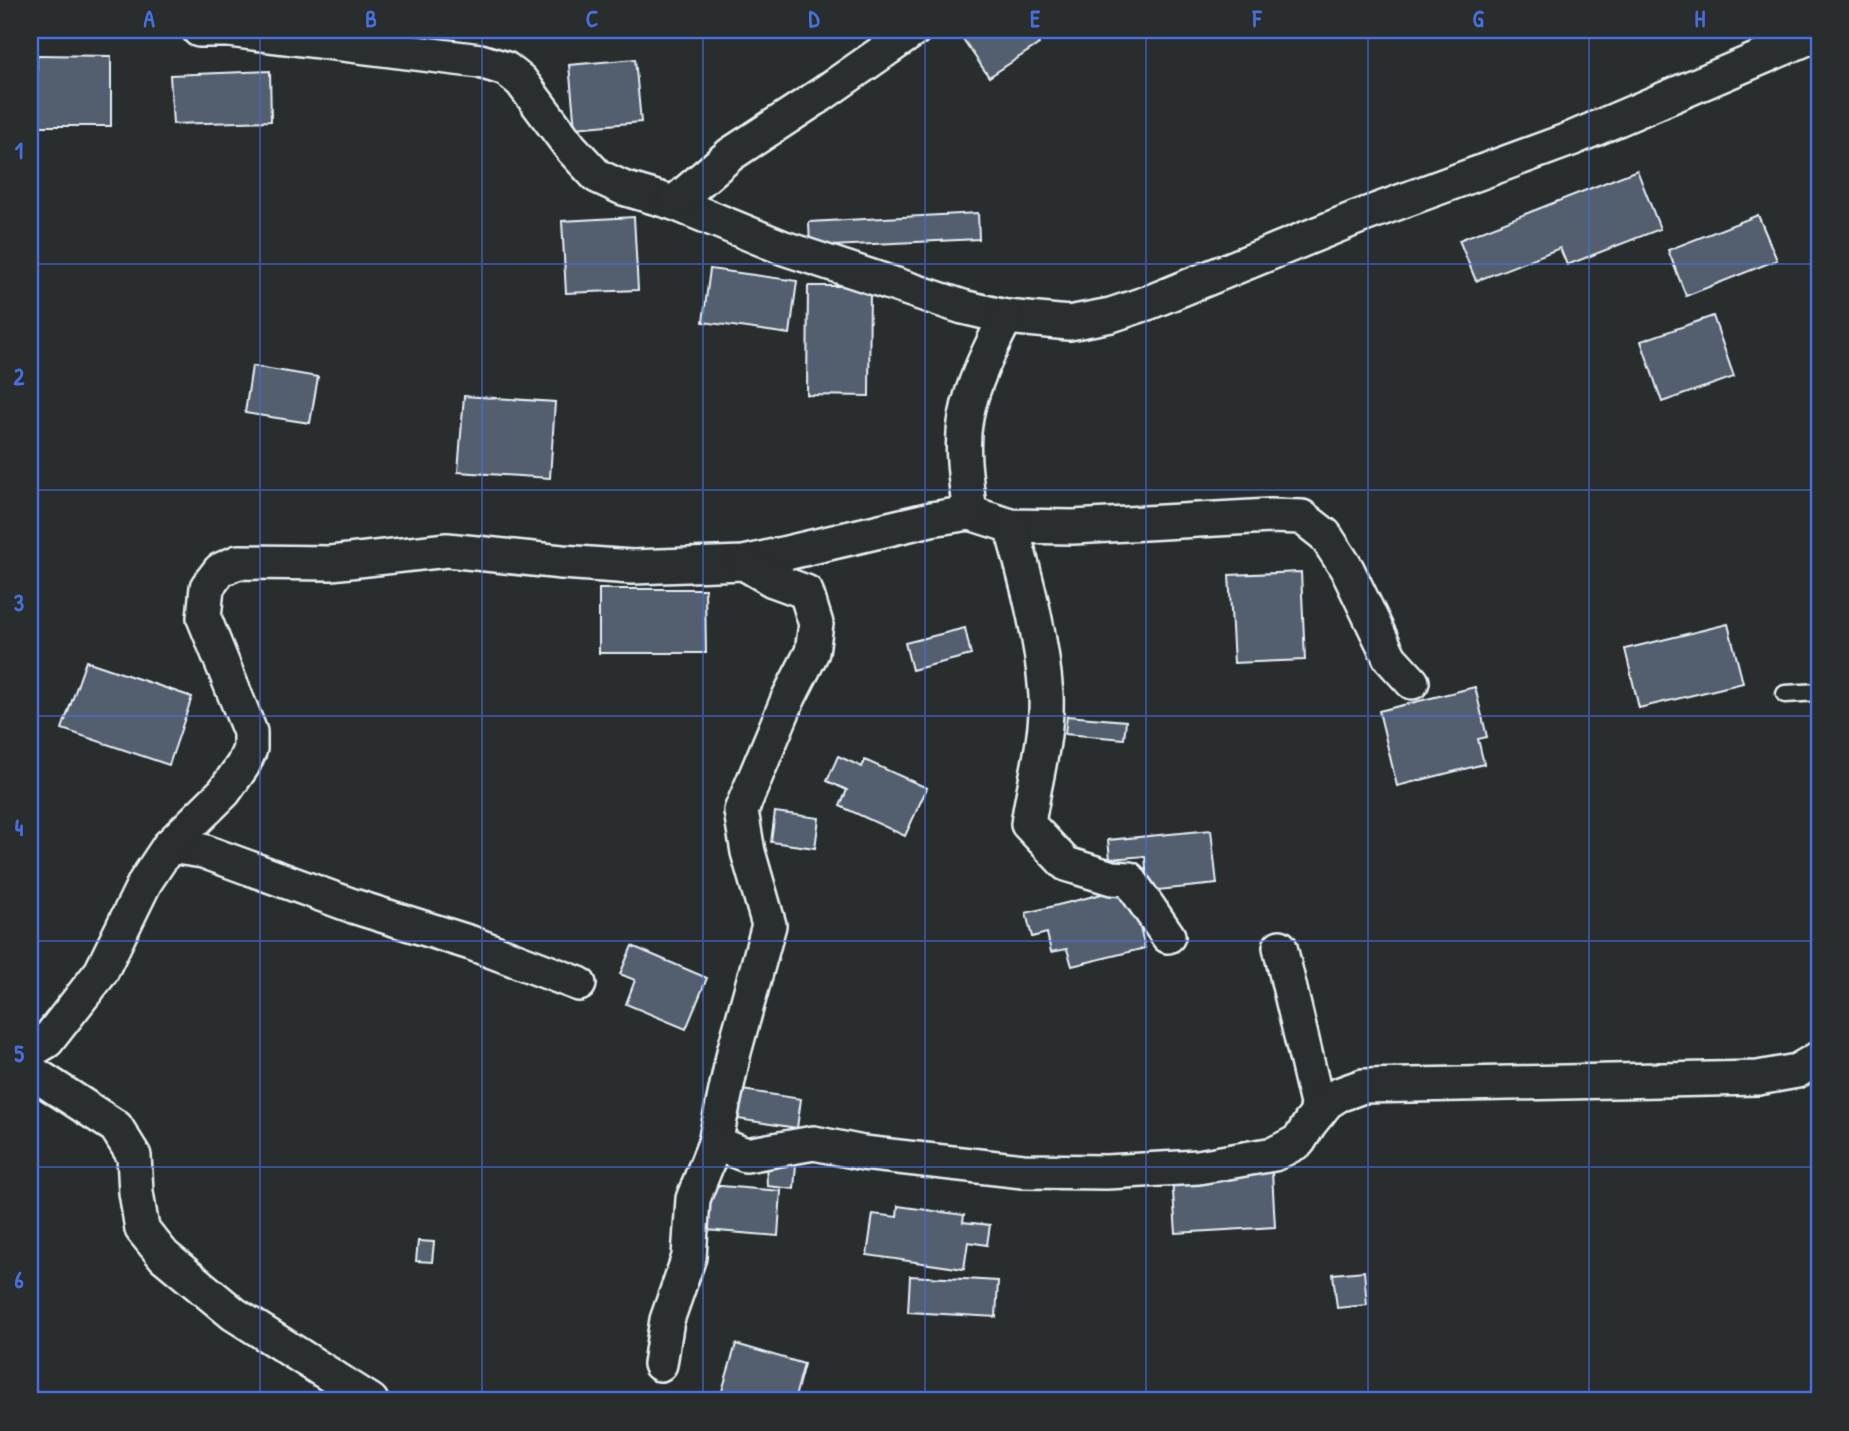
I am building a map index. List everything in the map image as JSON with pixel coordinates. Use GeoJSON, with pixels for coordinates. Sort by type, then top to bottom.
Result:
{"type":"FeatureCollection","features":[{"type":"Feature","properties":{"kind":"street"},"geometry":{"type":"LineString","coordinates":[[199,30],[229,30],[480,61],[506,69],[521,80],[571,148],[597,176],[623,188],[674,203],[784,247],[964,307],[1006,317],[1069,324],[1111,315],[1150,302],[1356,218],[1571,139],[1819,33]]}},
{"type":"Feature","properties":{"kind":"street"},"geometry":{"type":"LineString","coordinates":[[674,203],[731,154],[915,30]]}},
{"type":"Feature","properties":{"kind":"street"},"geometry":{"type":"LineString","coordinates":[[970,513],[964,456],[966,418],[973,393],[1006,317]]}},
{"type":"Feature","properties":{"kind":"street"},"geometry":{"type":"LineString","coordinates":[[30,1051],[47,1041],[101,972],[145,881],[169,846],[224,792],[243,765],[250,749],[250,732],[204,618],[206,587],[220,570],[238,562],[331,563],[447,550],[632,567],[744,563],[931,519],[970,513],[1011,526],[1073,527],[1270,516],[1302,517],[1325,535],[1347,569],[1390,658],[1412,682]]}},
{"type":"Feature","properties":{"kind":"street"},"geometry":{"type":"LineString","coordinates":[[1011,526],[1032,599],[1046,696],[1044,729],[1028,824],[1066,864],[1112,878],[1129,879],[1168,936]]}},
{"type":"Feature","properties":{"kind":"street"},"geometry":{"type":"LineString","coordinates":[[660,1364],[667,1320],[689,1258],[693,1199],[715,1143],[734,1052],[769,925],[748,852],[741,811],[788,699],[812,652],[816,624],[806,592],[773,580],[744,563]]}},
{"type":"Feature","properties":{"kind":"street"},"geometry":{"type":"LineString","coordinates":[[169,846],[204,851],[353,906],[471,943],[579,984]]}},
{"type":"Feature","properties":{"kind":"street"},"geometry":{"type":"LineString","coordinates":[[1280,947],[1319,1112]]}},
{"type":"Feature","properties":{"kind":"street"},"geometry":{"type":"LineString","coordinates":[[715,1143],[746,1155],[814,1143],[863,1153],[1023,1171],[1106,1172],[1198,1167],[1274,1154],[1299,1141],[1319,1112],[1338,1095],[1363,1086],[1758,1078],[1797,1071],[1819,1058]]}},
{"type":"Feature","properties":{"kind":"street"},"geometry":{"type":"LineString","coordinates":[[30,1071],[116,1127],[134,1156],[142,1229],[163,1256],[234,1314],[371,1401]]}},
{"type":"Feature","properties":{"kind":"lane"},"geometry":{"type":"LineString","coordinates":[[1785,694],[1819,692]]}},
{"type":"Feature","properties":{"kind":"building"},"geometry":{"type":"Polygon","coordinates":[[[957,30],[1029,30],[1039,44],[989,77],[957,30]]]}},
{"type":"Feature","properties":{"kind":"building"},"geometry":{"type":"Polygon","coordinates":[[[37,55],[111,56],[111,126],[33,126],[30,72],[37,72],[37,55]]]}},
{"type":"Feature","properties":{"kind":"building"},"geometry":{"type":"Polygon","coordinates":[[[635,59],[641,122],[575,128],[569,65],[635,59]]]}},
{"type":"Feature","properties":{"kind":"building"},"geometry":{"type":"Polygon","coordinates":[[[270,71],[271,121],[173,124],[170,75],[270,71]]]}},
{"type":"Feature","properties":{"kind":"building"},"geometry":{"type":"Polygon","coordinates":[[[1637,170],[1660,229],[1567,265],[1560,248],[1476,281],[1459,240],[1637,170]]]}},
{"type":"Feature","properties":{"kind":"building"},"geometry":{"type":"Polygon","coordinates":[[[978,213],[979,239],[810,247],[809,222],[978,213]]]}},
{"type":"Feature","properties":{"kind":"building"},"geometry":{"type":"Polygon","coordinates":[[[1758,215],[1777,260],[1686,296],[1668,250],[1758,215]]]}},
{"type":"Feature","properties":{"kind":"building"},"geometry":{"type":"Polygon","coordinates":[[[634,217],[638,290],[566,293],[562,221],[634,217]]]}},
{"type":"Feature","properties":{"kind":"building"},"geometry":{"type":"Polygon","coordinates":[[[710,269],[797,281],[790,334],[703,322],[710,269]]]}},
{"type":"Feature","properties":{"kind":"building"},"geometry":{"type":"Polygon","coordinates":[[[808,286],[870,286],[869,396],[807,395],[808,286]]]}},
{"type":"Feature","properties":{"kind":"building"},"geometry":{"type":"Polygon","coordinates":[[[1713,316],[1734,377],[1662,402],[1641,341],[1713,316]]]}},
{"type":"Feature","properties":{"kind":"building"},"geometry":{"type":"Polygon","coordinates":[[[252,366],[318,377],[310,423],[245,413],[252,366]]]}},
{"type":"Feature","properties":{"kind":"building"},"geometry":{"type":"Polygon","coordinates":[[[464,396],[555,402],[550,478],[458,472],[464,396]]]}},
{"type":"Feature","properties":{"kind":"building"},"geometry":{"type":"Polygon","coordinates":[[[1301,572],[1305,660],[1234,663],[1229,575],[1301,572]]]}},
{"type":"Feature","properties":{"kind":"building"},"geometry":{"type":"Polygon","coordinates":[[[599,589],[705,589],[706,653],[599,653],[599,589]]]}},
{"type":"Feature","properties":{"kind":"building"},"geometry":{"type":"Polygon","coordinates":[[[1728,624],[1743,683],[1639,708],[1625,649],[1728,624]]]}},
{"type":"Feature","properties":{"kind":"building"},"geometry":{"type":"Polygon","coordinates":[[[965,628],[971,655],[912,670],[905,643],[965,628]]]}},
{"type":"Feature","properties":{"kind":"building"},"geometry":{"type":"Polygon","coordinates":[[[86,661],[192,697],[169,765],[62,729],[86,661]]]}},
{"type":"Feature","properties":{"kind":"building"},"geometry":{"type":"Polygon","coordinates":[[[1475,687],[1487,737],[1478,739],[1484,764],[1397,786],[1379,711],[1475,687]]]}},
{"type":"Feature","properties":{"kind":"building"},"geometry":{"type":"Polygon","coordinates":[[[1067,716],[1126,721],[1124,739],[1065,734],[1067,716]]]}},
{"type":"Feature","properties":{"kind":"building"},"geometry":{"type":"Polygon","coordinates":[[[838,756],[862,767],[865,760],[927,788],[905,836],[840,806],[847,790],[827,781],[838,756]]]}},
{"type":"Feature","properties":{"kind":"building"},"geometry":{"type":"Polygon","coordinates":[[[775,812],[819,818],[815,848],[771,842],[775,812]]]}},
{"type":"Feature","properties":{"kind":"building"},"geometry":{"type":"Polygon","coordinates":[[[1211,830],[1217,884],[1148,891],[1145,856],[1110,859],[1108,840],[1211,830]]]}},
{"type":"Feature","properties":{"kind":"building"},"geometry":{"type":"Polygon","coordinates":[[[1130,887],[1145,948],[1072,966],[1067,949],[1051,952],[1047,933],[1032,937],[1026,913],[1130,887]]]}},
{"type":"Feature","properties":{"kind":"building"},"geometry":{"type":"Polygon","coordinates":[[[632,946],[707,978],[686,1029],[626,1004],[635,980],[620,974],[632,946]]]}},
{"type":"Feature","properties":{"kind":"building"},"geometry":{"type":"Polygon","coordinates":[[[742,1090],[801,1099],[797,1128],[738,1119],[742,1090]]]}},
{"type":"Feature","properties":{"kind":"building"},"geometry":{"type":"Polygon","coordinates":[[[766,1161],[796,1164],[794,1189],[767,1186],[766,1161]]]}},
{"type":"Feature","properties":{"kind":"building"},"geometry":{"type":"Polygon","coordinates":[[[1272,1172],[1275,1227],[1176,1233],[1172,1179],[1272,1172]]]}},
{"type":"Feature","properties":{"kind":"building"},"geometry":{"type":"Polygon","coordinates":[[[709,1185],[781,1191],[778,1236],[706,1230],[709,1185]]]}},
{"type":"Feature","properties":{"kind":"building"},"geometry":{"type":"Polygon","coordinates":[[[898,1206],[964,1215],[963,1222],[990,1225],[987,1245],[968,1242],[964,1269],[867,1255],[873,1214],[897,1217],[898,1206]]]}},
{"type":"Feature","properties":{"kind":"building"},"geometry":{"type":"Polygon","coordinates":[[[418,1241],[434,1242],[432,1262],[416,1261],[418,1241]]]}},
{"type":"Feature","properties":{"kind":"building"},"geometry":{"type":"Polygon","coordinates":[[[1364,1271],[1367,1305],[1337,1308],[1333,1274],[1364,1271]]]}},
{"type":"Feature","properties":{"kind":"building"},"geometry":{"type":"Polygon","coordinates":[[[910,1276],[998,1281],[996,1317],[908,1312],[910,1276]]]}},
{"type":"Feature","properties":{"kind":"building"},"geometry":{"type":"Polygon","coordinates":[[[736,1344],[804,1364],[794,1401],[719,1401],[736,1344]]]}}]}
